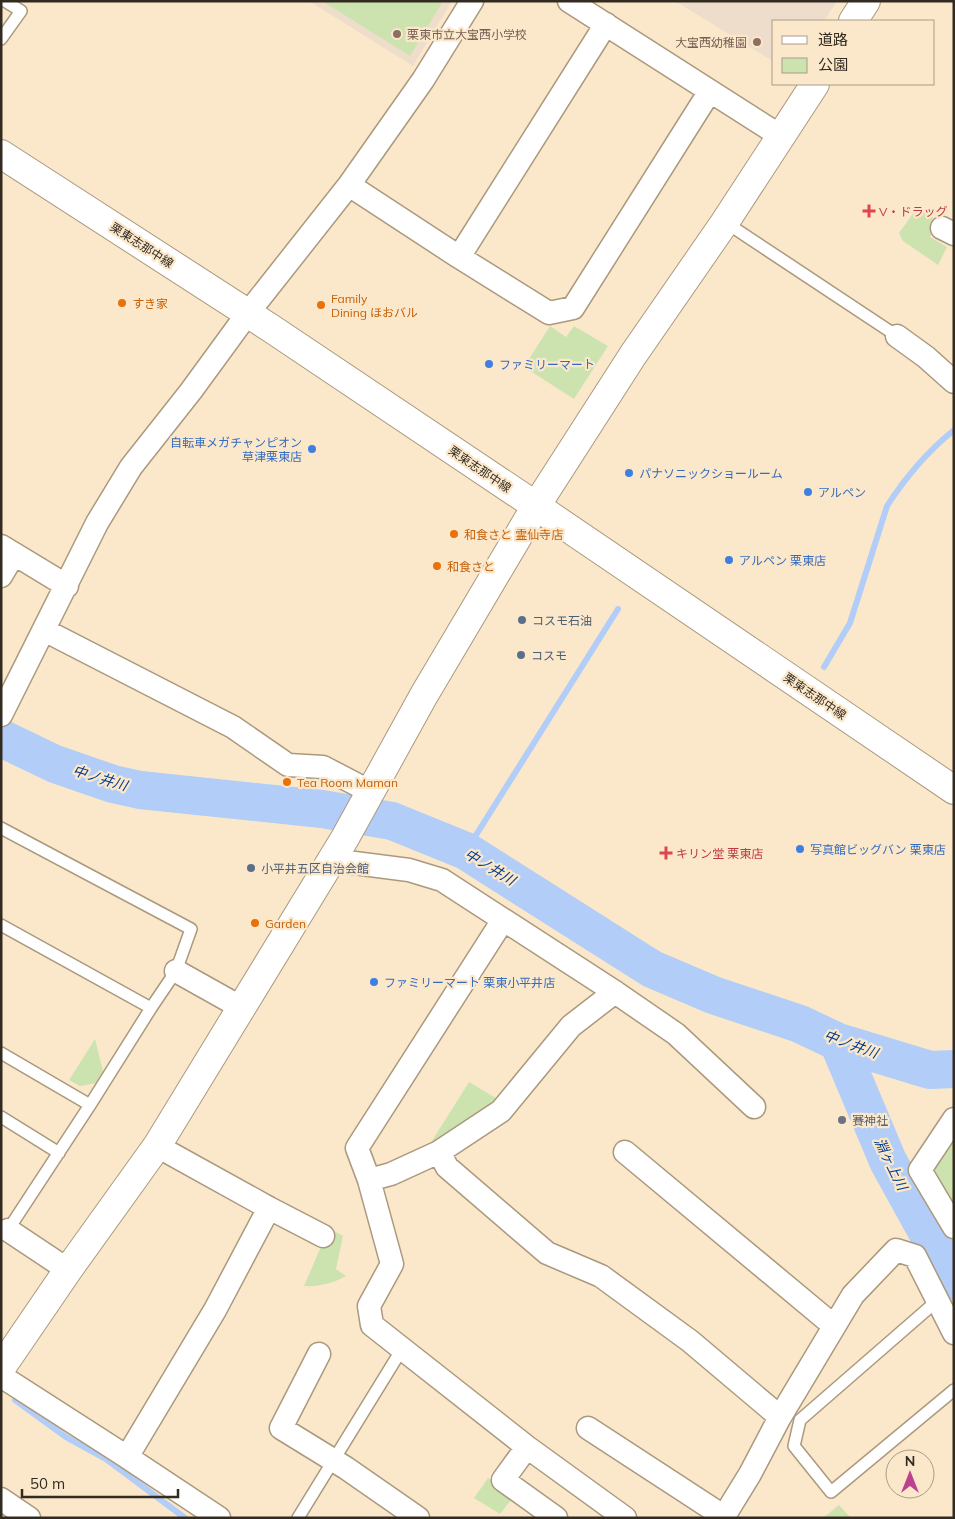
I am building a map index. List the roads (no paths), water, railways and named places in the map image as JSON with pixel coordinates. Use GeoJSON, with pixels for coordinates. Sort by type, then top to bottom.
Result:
{"type":"FeatureCollection","features":[{"type":"Feature","properties":{"kind":"street"},"geometry":{"type":"LineString","coordinates":[[2,713],[97,523],[131,467],[248,313],[349,185],[423,80],[472,1]]}},
{"type":"Feature","properties":{"kind":"street"},"geometry":{"type":"LineString","coordinates":[[569,1],[782,137]]}},
{"type":"Feature","properties":{"kind":"street"},"geometry":{"type":"LineString","coordinates":[[855,20],[866,1]]}},
{"type":"Feature","properties":{"kind":"street"},"geometry":{"type":"LineString","coordinates":[[459,258],[606,24]]}},
{"type":"Feature","properties":{"kind":"street"},"geometry":{"type":"LineString","coordinates":[[1,1368],[68,1270],[157,1146],[338,849],[424,695],[536,506],[633,354],[726,222],[814,85]]}},
{"type":"Feature","properties":{"kind":"street"},"geometry":{"type":"LineString","coordinates":[[349,185],[459,258],[549,313],[573,308],[710,91]]}},
{"type":"Feature","properties":{"kind":"street","name":"栗東志那中線"},"geometry":{"type":"LineString","coordinates":[[1,154],[248,313],[954,790]]}},
{"type":"Feature","properties":{"kind":"street"},"geometry":{"type":"LineString","coordinates":[[897,336],[926,357],[954,382]]}},
{"type":"Feature","properties":{"kind":"street"},"geometry":{"type":"LineString","coordinates":[[1,576],[8,550],[66,586]]}},
{"type":"Feature","properties":{"kind":"street"},"geometry":{"type":"LineString","coordinates":[[44,630],[233,726],[288,765],[323,767],[370,794]]}},
{"type":"Feature","properties":{"kind":"street"},"geometry":{"type":"LineString","coordinates":[[338,849],[442,880],[615,992],[676,1034],[754,1106]]}},
{"type":"Feature","properties":{"kind":"street"},"geometry":{"type":"LineString","coordinates":[[503,920],[356,1148],[369,1180],[392,1264],[369,1306],[372,1325],[527,1447],[625,1518]]}},
{"type":"Feature","properties":{"kind":"street"},"geometry":{"type":"LineString","coordinates":[[176,971],[242,1008]]}},
{"type":"Feature","properties":{"kind":"street"},"geometry":{"type":"LineString","coordinates":[[369,1180],[391,1174],[440,1152],[500,1111],[571,1026],[615,992]]}},
{"type":"Feature","properties":{"kind":"street"},"geometry":{"type":"LineString","coordinates":[[954,1119],[920,1170],[954,1228]]}},
{"type":"Feature","properties":{"kind":"street"},"geometry":{"type":"LineString","coordinates":[[157,1146],[323,1236]]}},
{"type":"Feature","properties":{"kind":"street"},"geometry":{"type":"LineString","coordinates":[[440,1152],[447,1167],[547,1254],[602,1276],[690,1341],[780,1417]]}},
{"type":"Feature","properties":{"kind":"street"},"geometry":{"type":"LineString","coordinates":[[625,1152],[834,1326]]}},
{"type":"Feature","properties":{"kind":"street"},"geometry":{"type":"LineString","coordinates":[[127,1457],[215,1310],[269,1208]]}},
{"type":"Feature","properties":{"kind":"street"},"geometry":{"type":"LineString","coordinates":[[5,1228],[68,1270]]}},
{"type":"Feature","properties":{"kind":"street"},"geometry":{"type":"LineString","coordinates":[[588,1428],[723,1517],[750,1474],[780,1417],[853,1296],[896,1250],[915,1256],[954,1333]]}},
{"type":"Feature","properties":{"kind":"street"},"geometry":{"type":"LineString","coordinates":[[320,1354],[281,1428],[334,1460],[418,1518]]}},
{"type":"Feature","properties":{"kind":"street"},"geometry":{"type":"LineString","coordinates":[[1,1376],[219,1518]]}},
{"type":"Feature","properties":{"kind":"street"},"geometry":{"type":"LineString","coordinates":[[527,1447],[503,1480],[556,1518]]}},
{"type":"Feature","properties":{"kind":"street"},"geometry":{"type":"LineString","coordinates":[[1,1499],[29,1518]]}},
{"type":"Feature","properties":{"kind":"lane"},"geometry":{"type":"LineString","coordinates":[[1,39],[21,11],[5,1]]}},
{"type":"Feature","properties":{"kind":"lane"},"geometry":{"type":"LineString","coordinates":[[726,222],[897,336]]}},
{"type":"Feature","properties":{"kind":"lane"},"geometry":{"type":"LineString","coordinates":[[1,828],[190,929],[176,971],[59,1153],[5,1228]]}},
{"type":"Feature","properties":{"kind":"lane"},"geometry":{"type":"LineString","coordinates":[[1,926],[151,1008]]}},
{"type":"Feature","properties":{"kind":"lane"},"geometry":{"type":"LineString","coordinates":[[1,1053],[90,1106]]}},
{"type":"Feature","properties":{"kind":"lane"},"geometry":{"type":"LineString","coordinates":[[1,1118],[59,1153]]}},
{"type":"Feature","properties":{"kind":"lane"},"geometry":{"type":"LineString","coordinates":[[938,1300],[800,1420],[794,1446],[831,1492],[954,1390]]}},
{"type":"Feature","properties":{"kind":"lane"},"geometry":{"type":"LineString","coordinates":[[298,1518],[402,1349]]}},
{"type":"Feature","properties":{"kind":"waterway"},"geometry":{"type":"LineString","coordinates":[[824,667],[850,623],[887,506],[917,465],[954,430]]}},
{"type":"Feature","properties":{"kind":"waterway"},"geometry":{"type":"LineString","coordinates":[[466,851],[618,609]]}},
{"type":"Feature","properties":{"kind":"waterway","name":"中ノ井川"},"geometry":{"type":"LineString","coordinates":[[1,738],[55,764],[113,784],[140,790],[322,809],[392,821],[466,851],[652,969],[713,995],[800,1024],[838,1042],[930,1070],[954,1069]]}},
{"type":"Feature","properties":{"kind":"waterway","name":"淵ヶ上川"},"geometry":{"type":"LineString","coordinates":[[838,1042],[888,1161],[954,1281]]}},
{"type":"Feature","properties":{"kind":"waterway"},"geometry":{"type":"LineString","coordinates":[[15,1400],[66,1437],[106,1459],[185,1518]]}},
{"type":"Feature","properties":{"kind":"place","name":"栗東市立大宝西小学校"},"geometry":{"type":"Point","coordinates":[397,34]}},
{"type":"Feature","properties":{"kind":"place","name":"大宝西幼稚園"},"geometry":{"type":"Point","coordinates":[757,42]}},
{"type":"Feature","properties":{"kind":"place","name":"V・ドラッグ"},"geometry":{"type":"Point","coordinates":[869,211]}},
{"type":"Feature","properties":{"kind":"place","name":"すき家"},"geometry":{"type":"Point","coordinates":[122,303]}},
{"type":"Feature","properties":{"kind":"place","name":"Family Dining ほおバル"},"geometry":{"type":"Point","coordinates":[321,305]}},
{"type":"Feature","properties":{"kind":"place","name":"ファミリーマート"},"geometry":{"type":"Point","coordinates":[489,364]}},
{"type":"Feature","properties":{"kind":"place","name":"自転車メガチャンピオン 草津栗東店"},"geometry":{"type":"Point","coordinates":[312,449]}},
{"type":"Feature","properties":{"kind":"place","name":"パナソニックショールーム"},"geometry":{"type":"Point","coordinates":[629,473]}},
{"type":"Feature","properties":{"kind":"place","name":"アルペン"},"geometry":{"type":"Point","coordinates":[808,492]}},
{"type":"Feature","properties":{"kind":"place","name":"和食さと 霊仙寺店"},"geometry":{"type":"Point","coordinates":[454,534]}},
{"type":"Feature","properties":{"kind":"place","name":"アルペン 栗東店"},"geometry":{"type":"Point","coordinates":[729,560]}},
{"type":"Feature","properties":{"kind":"place","name":"和食さと"},"geometry":{"type":"Point","coordinates":[437,566]}},
{"type":"Feature","properties":{"kind":"place","name":"コスモ石油"},"geometry":{"type":"Point","coordinates":[522,620]}},
{"type":"Feature","properties":{"kind":"place","name":"コスモ"},"geometry":{"type":"Point","coordinates":[521,655]}},
{"type":"Feature","properties":{"kind":"place","name":"Tea Room Maman"},"geometry":{"type":"Point","coordinates":[287,782]}},
{"type":"Feature","properties":{"kind":"place","name":"写真館ビッグバン 栗東店"},"geometry":{"type":"Point","coordinates":[800,849]}},
{"type":"Feature","properties":{"kind":"place","name":"キリン堂 栗東店"},"geometry":{"type":"Point","coordinates":[666,853]}},
{"type":"Feature","properties":{"kind":"place","name":"小平井五区自治会館"},"geometry":{"type":"Point","coordinates":[251,868]}},
{"type":"Feature","properties":{"kind":"place","name":"Garden"},"geometry":{"type":"Point","coordinates":[255,923]}},
{"type":"Feature","properties":{"kind":"place","name":"ファミリーマート 栗東小平井店"},"geometry":{"type":"Point","coordinates":[374,982]}},
{"type":"Feature","properties":{"kind":"place","name":"賽神社"},"geometry":{"type":"Point","coordinates":[842,1120]}}]}
